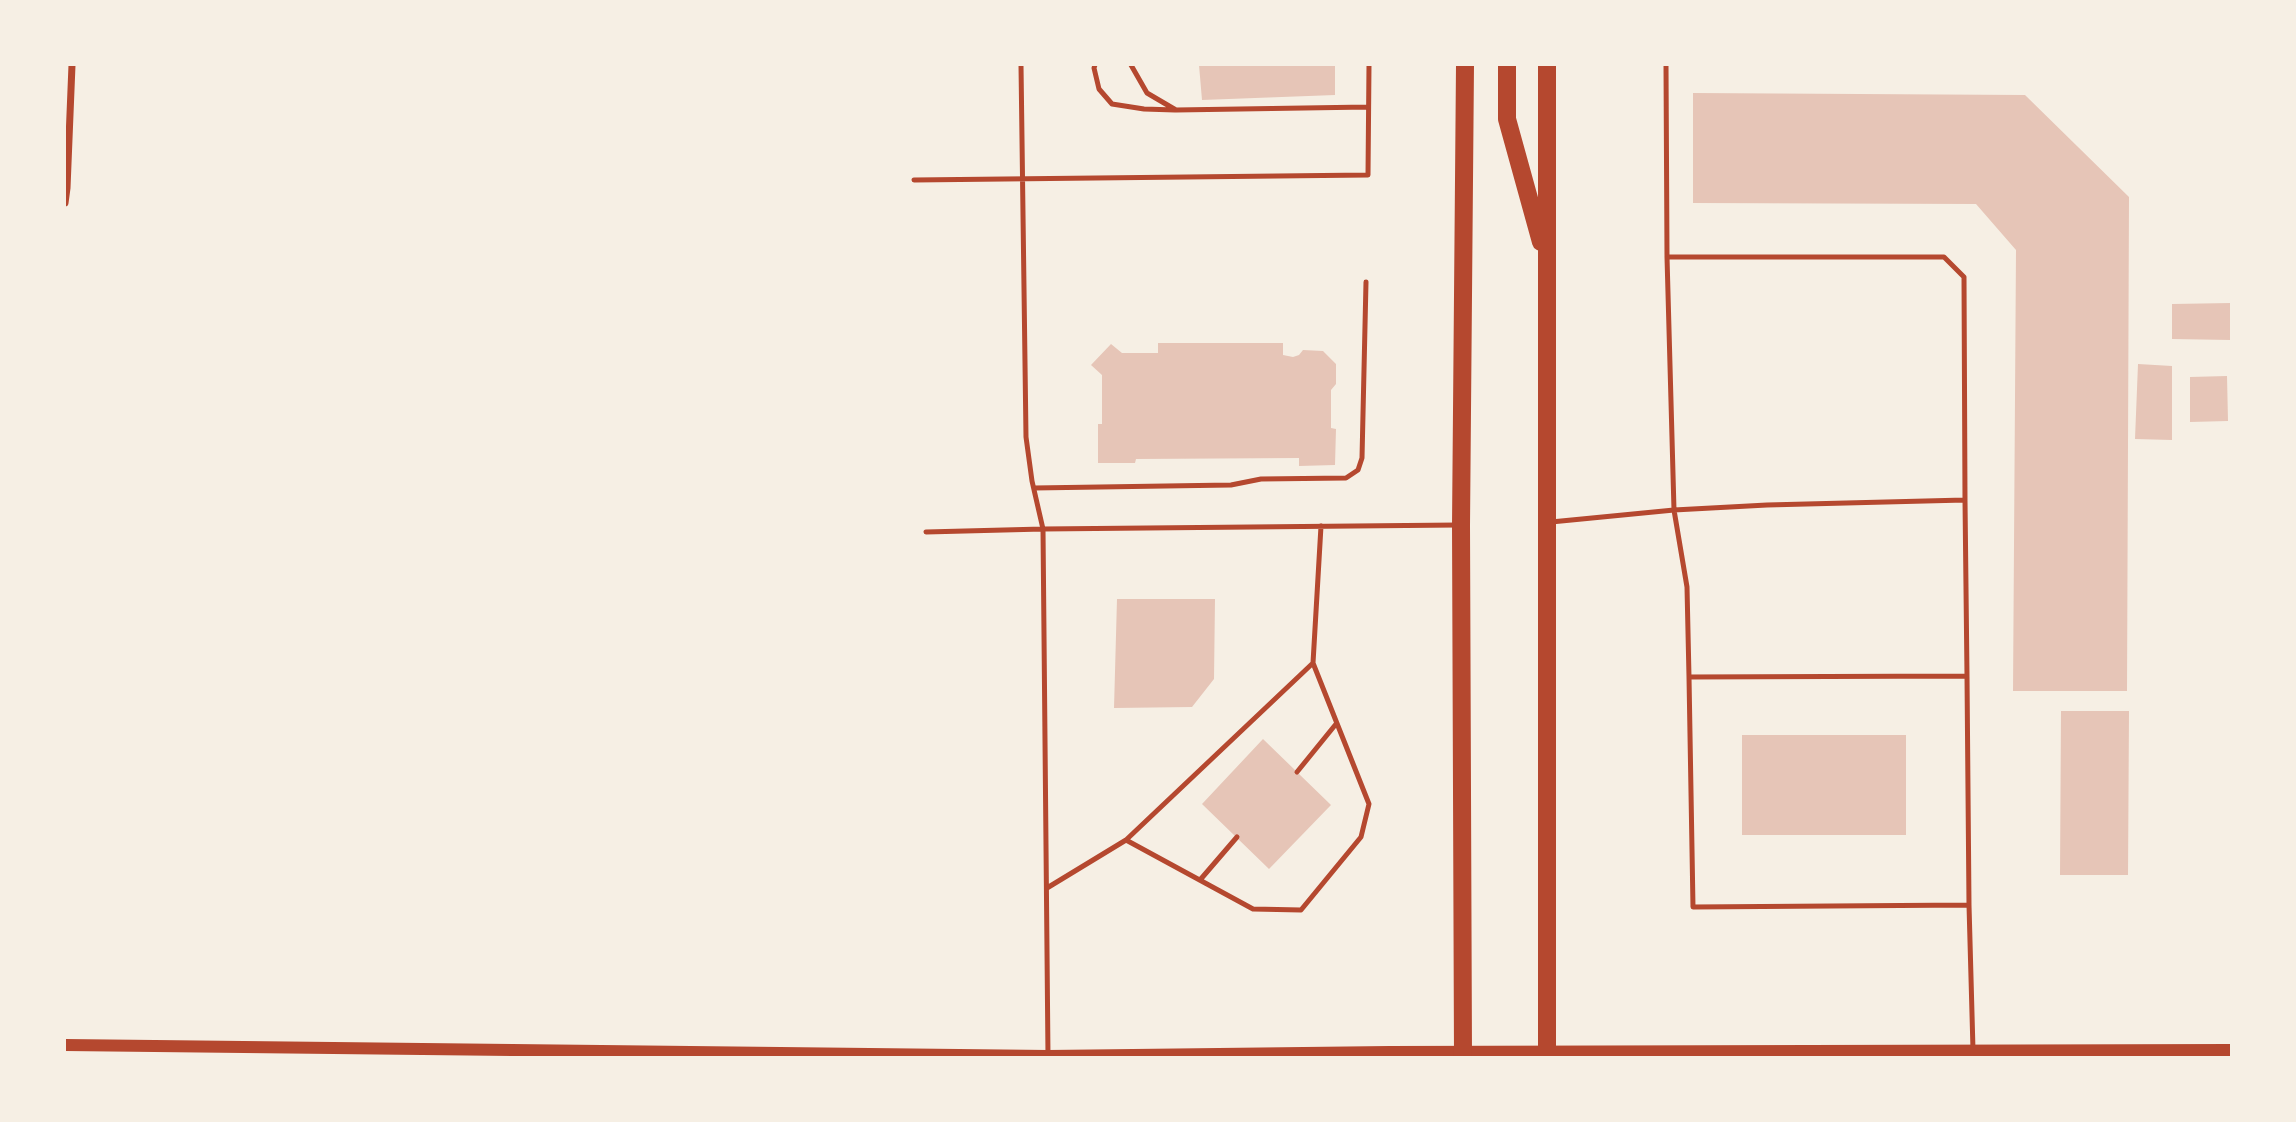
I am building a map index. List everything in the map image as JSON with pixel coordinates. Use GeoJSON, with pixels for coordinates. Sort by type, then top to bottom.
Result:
{"type":"FeatureCollection","features":[{"type":"Feature","properties":{"kind":"main road"},"geometry":{"type":"LineString","coordinates":[[1463,1054],[1461,526],[1465,65]]}},
{"type":"Feature","properties":{"kind":"main road"},"geometry":{"type":"LineString","coordinates":[[1507,65],[1507,119],[1547,266]]}},
{"type":"Feature","properties":{"kind":"main road"},"geometry":{"type":"LineString","coordinates":[[1546,65],[1547,1054]]}},
{"type":"Feature","properties":{"kind":"street"},"geometry":{"type":"LineString","coordinates":[[65,203],[72,65]]}},
{"type":"Feature","properties":{"kind":"street"},"geometry":{"type":"LineString","coordinates":[[65,1045],[1048,1056],[2231,1050]]}},
{"type":"Feature","properties":{"kind":"lane"},"geometry":{"type":"LineString","coordinates":[[1021,65],[1026,438],[1043,529],[1048,1056]]}},
{"type":"Feature","properties":{"kind":"lane"},"geometry":{"type":"LineString","coordinates":[[1095,65],[1099,89],[1112,104],[1144,109],[1368,107]]}},
{"type":"Feature","properties":{"kind":"lane"},"geometry":{"type":"LineString","coordinates":[[1130,65],[1147,93],[1176,110]]}},
{"type":"Feature","properties":{"kind":"lane"},"geometry":{"type":"LineString","coordinates":[[914,180],[1368,175],[1369,65]]}},
{"type":"Feature","properties":{"kind":"lane"},"geometry":{"type":"LineString","coordinates":[[1666,65],[1667,257],[1674,510],[1687,587],[1693,907],[1969,905]]}},
{"type":"Feature","properties":{"kind":"lane"},"geometry":{"type":"LineString","coordinates":[[1667,257],[1944,257],[1964,277],[1969,905],[1973,1050]]}},
{"type":"Feature","properties":{"kind":"lane"},"geometry":{"type":"LineString","coordinates":[[1034,488],[1231,485],[1261,479],[1346,478],[1358,470],[1362,458],[1367,282]]}},
{"type":"Feature","properties":{"kind":"lane"},"geometry":{"type":"LineString","coordinates":[[1547,522],[1674,510],[1965,500]]}},
{"type":"Feature","properties":{"kind":"lane"},"geometry":{"type":"LineString","coordinates":[[1126,840],[1253,909],[1301,910],[1361,837],[1369,804],[1313,663],[1321,526]]}},
{"type":"Feature","properties":{"kind":"lane"},"geometry":{"type":"LineString","coordinates":[[926,532],[1461,526]]}},
{"type":"Feature","properties":{"kind":"lane"},"geometry":{"type":"LineString","coordinates":[[1047,888],[1126,840],[1313,663]]}},
{"type":"Feature","properties":{"kind":"lane"},"geometry":{"type":"LineString","coordinates":[[1689,677],[1967,676]]}},
{"type":"Feature","properties":{"kind":"lane"},"geometry":{"type":"LineString","coordinates":[[1297,772],[1336,724]]}},
{"type":"Feature","properties":{"kind":"lane"},"geometry":{"type":"LineString","coordinates":[[1200,880],[1237,837]]}},
{"type":"Feature","properties":{"kind":"building"},"geometry":{"type":"Polygon","coordinates":[[[1199,65],[1335,65],[1335,95],[1202,100],[1199,65]]]}},
{"type":"Feature","properties":{"kind":"building"},"geometry":{"type":"Polygon","coordinates":[[[1693,93],[2025,95],[2129,197],[2127,691],[2013,691],[2016,250],[1976,204],[1693,203],[1693,93]]]}},
{"type":"Feature","properties":{"kind":"building"},"geometry":{"type":"Polygon","coordinates":[[[2231,303],[2231,340],[2172,339],[2172,304],[2231,303]]]}},
{"type":"Feature","properties":{"kind":"building"},"geometry":{"type":"Polygon","coordinates":[[[1158,343],[1283,343],[1283,355],[1293,357],[1303,350],[1323,351],[1336,364],[1336,384],[1331,390],[1331,428],[1336,429],[1335,465],[1299,466],[1299,458],[1136,459],[1135,463],[1098,463],[1098,424],[1102,424],[1102,375],[1091,365],[1111,344],[1122,353],[1158,353],[1158,343]]]}},
{"type":"Feature","properties":{"kind":"building"},"geometry":{"type":"Polygon","coordinates":[[[2138,364],[2172,366],[2172,440],[2135,439],[2138,364]]]}},
{"type":"Feature","properties":{"kind":"building"},"geometry":{"type":"Polygon","coordinates":[[[2227,376],[2228,421],[2190,422],[2190,377],[2227,376]]]}},
{"type":"Feature","properties":{"kind":"building"},"geometry":{"type":"Polygon","coordinates":[[[1117,599],[1215,599],[1214,679],[1192,707],[1114,708],[1117,599]]]}},
{"type":"Feature","properties":{"kind":"building"},"geometry":{"type":"Polygon","coordinates":[[[2061,711],[2129,711],[2128,875],[2060,875],[2061,711]]]}},
{"type":"Feature","properties":{"kind":"building"},"geometry":{"type":"Polygon","coordinates":[[[1742,735],[1906,735],[1906,835],[1742,835],[1742,735]]]}},
{"type":"Feature","properties":{"kind":"building"},"geometry":{"type":"Polygon","coordinates":[[[1263,739],[1331,805],[1269,869],[1202,804],[1263,739]]]}}]}
